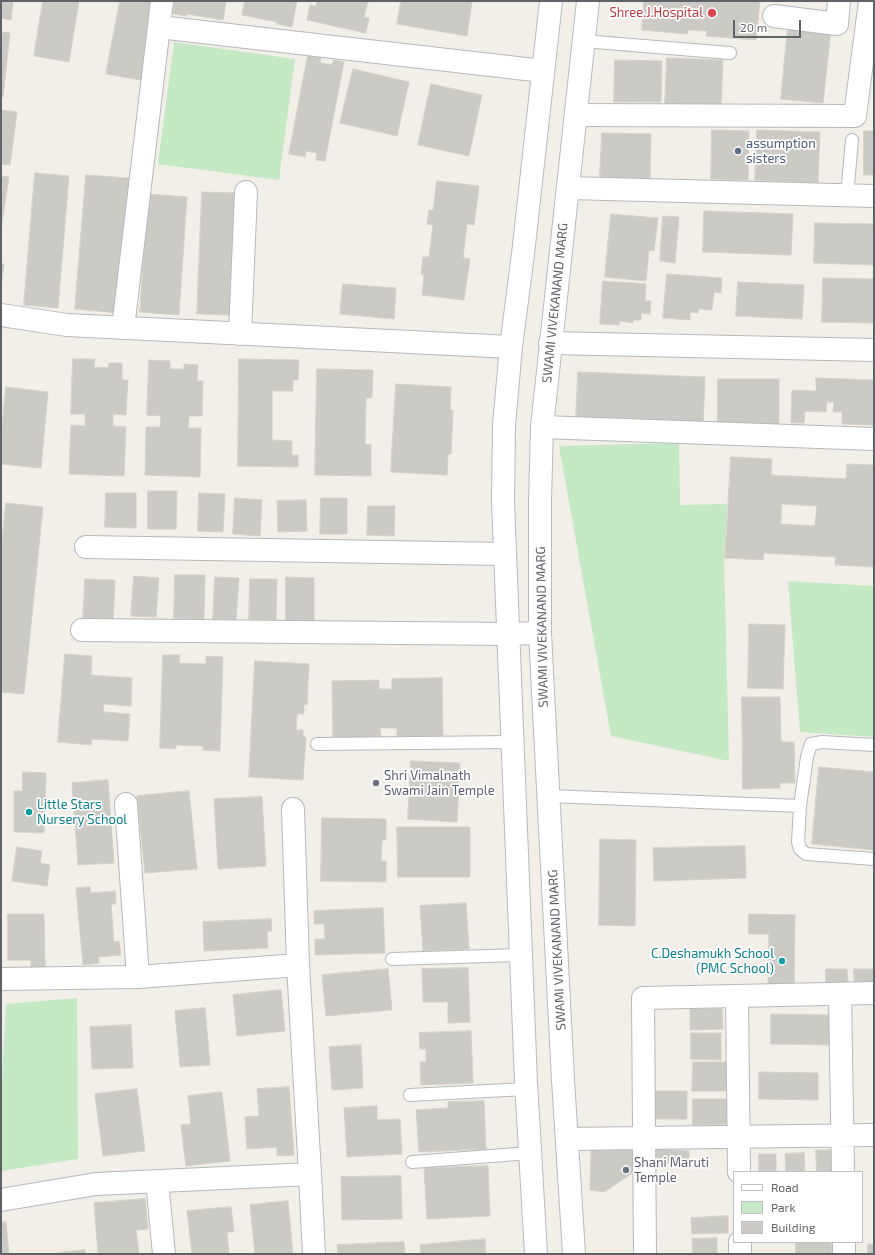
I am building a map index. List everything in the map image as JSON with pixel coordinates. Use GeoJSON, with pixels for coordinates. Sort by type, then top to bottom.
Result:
{"type":"FeatureCollection","features":[{"type":"Feature","properties":{"kind":"street"},"geometry":{"type":"LineString","coordinates":[[123,328],[162,1]]}},
{"type":"Feature","properties":{"kind":"street"},"geometry":{"type":"LineString","coordinates":[[536,1254],[520,955],[503,501],[504,425],[511,347],[523,254],[551,1]]}},
{"type":"Feature","properties":{"kind":"street","name":"SWAMI VIVEKANAND MARG"},"geometry":{"type":"LineString","coordinates":[[574,1254],[540,633],[542,427],[588,1]]}},
{"type":"Feature","properties":{"kind":"street"},"geometry":{"type":"LineString","coordinates":[[774,16],[837,24],[838,1]]}},
{"type":"Feature","properties":{"kind":"street"},"geometry":{"type":"LineString","coordinates":[[576,115],[854,116],[870,1]]}},
{"type":"Feature","properties":{"kind":"street"},"geometry":{"type":"LineString","coordinates":[[159,27],[543,71]]}},
{"type":"Feature","properties":{"kind":"street"},"geometry":{"type":"LineString","coordinates":[[568,188],[874,196]]}},
{"type":"Feature","properties":{"kind":"street"},"geometry":{"type":"LineString","coordinates":[[240,334],[246,192]]}},
{"type":"Feature","properties":{"kind":"street"},"geometry":{"type":"LineString","coordinates":[[1,315],[67,325],[511,347]]}},
{"type":"Feature","properties":{"kind":"street"},"geometry":{"type":"LineString","coordinates":[[550,343],[874,350]]}},
{"type":"Feature","properties":{"kind":"street"},"geometry":{"type":"LineString","coordinates":[[542,427],[874,439]]}},
{"type":"Feature","properties":{"kind":"street"},"geometry":{"type":"LineString","coordinates":[[86,547],[505,554]]}},
{"type":"Feature","properties":{"kind":"street"},"geometry":{"type":"LineString","coordinates":[[82,630],[508,634],[540,633]]}},
{"type":"Feature","properties":{"kind":"street"},"geometry":{"type":"LineString","coordinates":[[126,804],[138,977]]}},
{"type":"Feature","properties":{"kind":"street"},"geometry":{"type":"LineString","coordinates":[[293,809],[298,965],[314,1254]]}},
{"type":"Feature","properties":{"kind":"street"},"geometry":{"type":"LineString","coordinates":[[1,979],[138,977],[298,965]]}},
{"type":"Feature","properties":{"kind":"street"},"geometry":{"type":"LineString","coordinates":[[645,1254],[643,998],[874,993]]}},
{"type":"Feature","properties":{"kind":"street"},"geometry":{"type":"LineString","coordinates":[[840,994],[843,1171]]}},
{"type":"Feature","properties":{"kind":"street"},"geometry":{"type":"LineString","coordinates":[[737,996],[739,1171]]}},
{"type":"Feature","properties":{"kind":"street"},"geometry":{"type":"LineString","coordinates":[[568,1139],[874,1135]]}},
{"type":"Feature","properties":{"kind":"street"},"geometry":{"type":"LineString","coordinates":[[1,1200],[96,1184],[310,1174]]}},
{"type":"Feature","properties":{"kind":"street"},"geometry":{"type":"LineString","coordinates":[[157,1181],[164,1254]]}},
{"type":"Feature","properties":{"kind":"street"},"geometry":{"type":"LineString","coordinates":[[740,1243],[740,1254]]}},
{"type":"Feature","properties":{"kind":"street"},"geometry":{"type":"LineString","coordinates":[[844,1243],[844,1254]]}},
{"type":"Feature","properties":{"kind":"lane"},"geometry":{"type":"LineString","coordinates":[[584,41],[730,53]]}},
{"type":"Feature","properties":{"kind":"lane"},"geometry":{"type":"LineString","coordinates":[[847,196],[852,140]]}},
{"type":"Feature","properties":{"kind":"lane"},"geometry":{"type":"LineString","coordinates":[[317,744],[512,742]]}},
{"type":"Feature","properties":{"kind":"lane"},"geometry":{"type":"LineString","coordinates":[[874,745],[822,742],[811,744],[807,757],[800,806],[798,842],[800,849],[806,854],[874,859]]}},
{"type":"Feature","properties":{"kind":"lane"},"geometry":{"type":"LineString","coordinates":[[549,796],[800,806]]}},
{"type":"Feature","properties":{"kind":"lane"},"geometry":{"type":"LineString","coordinates":[[392,959],[520,955]]}},
{"type":"Feature","properties":{"kind":"lane"},"geometry":{"type":"LineString","coordinates":[[410,1095],[526,1089]]}},
{"type":"Feature","properties":{"kind":"lane"},"geometry":{"type":"LineString","coordinates":[[412,1162],[530,1153]]}},
{"type":"Feature","properties":{"kind":"green space"},"geometry":{"type":"Polygon","coordinates":[[[174,42],[295,59],[279,180],[158,164],[174,42]]]}},
{"type":"Feature","properties":{"kind":"green space"},"geometry":{"type":"Polygon","coordinates":[[[679,443],[680,505],[727,504],[724,558],[729,761],[611,736],[559,446],[679,443]]]}},
{"type":"Feature","properties":{"kind":"green space"},"geometry":{"type":"Polygon","coordinates":[[[788,581],[874,586],[874,737],[800,732],[788,581]]]}},
{"type":"Feature","properties":{"kind":"green space"},"geometry":{"type":"Polygon","coordinates":[[[77,998],[78,1159],[1,1171],[1,1096],[6,1004],[77,998]]]}},
{"type":"Feature","properties":{"kind":"building"},"geometry":{"type":"Polygon","coordinates":[[[1,1],[13,1],[11,20],[1,18],[1,1]]]}},
{"type":"Feature","properties":{"kind":"building"},"geometry":{"type":"Polygon","coordinates":[[[43,1],[79,1],[69,62],[34,56],[43,1]]]}},
{"type":"Feature","properties":{"kind":"building"},"geometry":{"type":"Polygon","coordinates":[[[120,1],[155,1],[141,80],[106,74],[120,1]]]}},
{"type":"Feature","properties":{"kind":"building"},"geometry":{"type":"Polygon","coordinates":[[[175,1],[226,1],[223,20],[187,14],[187,16],[173,14],[175,1]]]}},
{"type":"Feature","properties":{"kind":"building"},"geometry":{"type":"Polygon","coordinates":[[[245,1],[297,1],[292,27],[277,24],[277,22],[242,15],[245,1]]]}},
{"type":"Feature","properties":{"kind":"building"},"geometry":{"type":"Polygon","coordinates":[[[317,1],[368,1],[364,17],[369,18],[366,33],[307,20],[310,5],[316,6],[317,1]]]}},
{"type":"Feature","properties":{"kind":"building"},"geometry":{"type":"Polygon","coordinates":[[[401,1],[472,1],[467,36],[397,24],[401,1]]]}},
{"type":"Feature","properties":{"kind":"building"},"geometry":{"type":"Polygon","coordinates":[[[644,1],[760,1],[756,40],[706,36],[707,31],[688,30],[687,34],[642,30],[644,1]]]}},
{"type":"Feature","properties":{"kind":"building"},"geometry":{"type":"Polygon","coordinates":[[[788,26],[831,30],[823,103],[781,99],[788,26]]]}},
{"type":"Feature","properties":{"kind":"building"},"geometry":{"type":"Polygon","coordinates":[[[1,32],[10,33],[3,97],[1,97],[1,32]]]}},
{"type":"Feature","properties":{"kind":"building"},"geometry":{"type":"Polygon","coordinates":[[[308,55],[321,57],[320,63],[332,65],[334,60],[344,62],[325,161],[316,160],[317,153],[306,151],[305,157],[289,154],[308,55]]]}},
{"type":"Feature","properties":{"kind":"building"},"geometry":{"type":"Polygon","coordinates":[[[667,58],[723,60],[721,107],[665,104],[667,58]]]}},
{"type":"Feature","properties":{"kind":"building"},"geometry":{"type":"Polygon","coordinates":[[[615,60],[662,61],[661,102],[614,102],[615,60]]]}},
{"type":"Feature","properties":{"kind":"building"},"geometry":{"type":"Polygon","coordinates":[[[353,69],[409,82],[397,136],[340,123],[353,69]]]}},
{"type":"Feature","properties":{"kind":"building"},"geometry":{"type":"Polygon","coordinates":[[[431,84],[482,95],[469,156],[418,145],[431,84]]]}},
{"type":"Feature","properties":{"kind":"building"},"geometry":{"type":"Polygon","coordinates":[[[1,110],[17,112],[10,165],[1,164],[1,110]]]}},
{"type":"Feature","properties":{"kind":"building"},"geometry":{"type":"Polygon","coordinates":[[[712,130],[749,131],[748,180],[711,179],[712,130]]]}},
{"type":"Feature","properties":{"kind":"building"},"geometry":{"type":"Polygon","coordinates":[[[757,130],[820,132],[818,183],[755,180],[757,130]]]}},
{"type":"Feature","properties":{"kind":"building"},"geometry":{"type":"Polygon","coordinates":[[[864,131],[874,131],[874,175],[864,175],[864,131]]]}},
{"type":"Feature","properties":{"kind":"building"},"geometry":{"type":"Polygon","coordinates":[[[602,133],[651,134],[650,179],[600,177],[602,133]]]}},
{"type":"Feature","properties":{"kind":"building"},"geometry":{"type":"Polygon","coordinates":[[[35,173],[69,176],[58,308],[24,305],[35,173]]]}},
{"type":"Feature","properties":{"kind":"building"},"geometry":{"type":"Polygon","coordinates":[[[86,175],[130,178],[119,313],[75,309],[86,175]]]}},
{"type":"Feature","properties":{"kind":"building"},"geometry":{"type":"Polygon","coordinates":[[[1,176],[9,177],[1,229],[1,176]]]}},
{"type":"Feature","properties":{"kind":"building"},"geometry":{"type":"Polygon","coordinates":[[[437,181],[479,186],[474,225],[467,224],[463,258],[470,259],[464,300],[422,295],[424,275],[421,274],[423,257],[429,257],[433,225],[427,224],[429,210],[433,210],[437,181]]]}},
{"type":"Feature","properties":{"kind":"building"},"geometry":{"type":"Polygon","coordinates":[[[202,192],[237,193],[233,315],[197,314],[202,192]]]}},
{"type":"Feature","properties":{"kind":"building"},"geometry":{"type":"Polygon","coordinates":[[[148,194],[187,197],[179,315],[140,312],[148,194]]]}},
{"type":"Feature","properties":{"kind":"building"},"geometry":{"type":"Polygon","coordinates":[[[704,211],[793,214],[791,255],[703,252],[704,211]]]}},
{"type":"Feature","properties":{"kind":"building"},"geometry":{"type":"Polygon","coordinates":[[[611,214],[658,218],[654,251],[649,250],[646,281],[605,277],[611,214]]]}},
{"type":"Feature","properties":{"kind":"building"},"geometry":{"type":"Polygon","coordinates":[[[663,216],[679,217],[675,263],[660,261],[663,216]]]}},
{"type":"Feature","properties":{"kind":"building"},"geometry":{"type":"Polygon","coordinates":[[[815,223],[874,224],[874,265],[814,263],[815,223]]]}},
{"type":"Feature","properties":{"kind":"building"},"geometry":{"type":"Polygon","coordinates":[[[1,264],[4,264],[1,287],[1,264]]]}},
{"type":"Feature","properties":{"kind":"building"},"geometry":{"type":"Polygon","coordinates":[[[667,274],[722,278],[721,293],[714,292],[712,310],[698,309],[698,313],[690,312],[690,320],[663,318],[667,274]]]}},
{"type":"Feature","properties":{"kind":"building"},"geometry":{"type":"Polygon","coordinates":[[[823,278],[874,279],[874,323],[822,322],[823,278]]]}},
{"type":"Feature","properties":{"kind":"building"},"geometry":{"type":"Polygon","coordinates":[[[603,281],[646,284],[645,301],[651,301],[650,314],[641,313],[641,320],[633,320],[633,323],[619,321],[619,325],[600,324],[603,281]]]}},
{"type":"Feature","properties":{"kind":"building"},"geometry":{"type":"Polygon","coordinates":[[[738,282],[804,285],[802,319],[736,316],[738,282]]]}},
{"type":"Feature","properties":{"kind":"building"},"geometry":{"type":"Polygon","coordinates":[[[343,284],[396,288],[394,319],[340,314],[343,284]]]}},
{"type":"Feature","properties":{"kind":"building"},"geometry":{"type":"Polygon","coordinates":[[[73,359],[95,359],[94,367],[108,368],[109,363],[122,363],[122,380],[128,380],[126,415],[113,414],[113,426],[126,427],[124,476],[69,474],[71,425],[85,426],[85,414],[71,414],[73,359]]]}},
{"type":"Feature","properties":{"kind":"building"},"geometry":{"type":"Polygon","coordinates":[[[239,359],[299,360],[298,380],[293,380],[293,391],[272,391],[272,440],[292,441],[292,455],[298,455],[298,467],[238,466],[239,359]]]}},
{"type":"Feature","properties":{"kind":"building"},"geometry":{"type":"Polygon","coordinates":[[[149,360],[170,361],[170,369],[184,369],[184,364],[198,365],[197,381],[203,381],[202,416],[189,416],[188,428],[201,428],[200,477],[145,475],[146,427],[160,427],[161,416],[147,415],[149,360]]]}},
{"type":"Feature","properties":{"kind":"building"},"geometry":{"type":"Polygon","coordinates":[[[317,369],[373,370],[372,398],[366,398],[365,445],[371,444],[371,476],[315,475],[317,369]]]}},
{"type":"Feature","properties":{"kind":"building"},"geometry":{"type":"Polygon","coordinates":[[[578,372],[705,377],[703,427],[576,422],[578,372]]]}},
{"type":"Feature","properties":{"kind":"building"},"geometry":{"type":"Polygon","coordinates":[[[816,378],[874,380],[874,425],[842,424],[842,412],[833,412],[834,402],[827,402],[826,412],[805,411],[804,423],[791,423],[792,390],[816,391],[816,378]]]}},
{"type":"Feature","properties":{"kind":"building"},"geometry":{"type":"Polygon","coordinates":[[[718,379],[779,379],[779,425],[718,425],[718,379]]]}},
{"type":"Feature","properties":{"kind":"building"},"geometry":{"type":"Polygon","coordinates":[[[396,384],[451,387],[450,410],[453,410],[451,454],[448,454],[447,475],[391,472],[396,384]]]}},
{"type":"Feature","properties":{"kind":"building"},"geometry":{"type":"Polygon","coordinates":[[[6,387],[48,392],[41,468],[1,464],[1,437],[6,387]]]}},
{"type":"Feature","properties":{"kind":"building"},"geometry":{"type":"Polygon","coordinates":[[[731,457],[772,459],[771,475],[846,479],[847,464],[874,465],[874,567],[835,565],[836,557],[764,553],[763,560],[725,558],[731,457]],[[782,504],[781,524],[815,526],[817,506],[782,504]]]}},
{"type":"Feature","properties":{"kind":"building"},"geometry":{"type":"Polygon","coordinates":[[[148,491],[177,491],[176,529],[148,529],[148,491]]]}},
{"type":"Feature","properties":{"kind":"building"},"geometry":{"type":"Polygon","coordinates":[[[106,493],[136,493],[136,528],[105,527],[106,493]]]}},
{"type":"Feature","properties":{"kind":"building"},"geometry":{"type":"Polygon","coordinates":[[[199,493],[225,494],[223,532],[198,531],[199,493]]]}},
{"type":"Feature","properties":{"kind":"building"},"geometry":{"type":"Polygon","coordinates":[[[235,498],[262,500],[260,536],[233,534],[235,498]]]}},
{"type":"Feature","properties":{"kind":"building"},"geometry":{"type":"Polygon","coordinates":[[[321,498],[347,498],[347,534],[320,534],[321,498]]]}},
{"type":"Feature","properties":{"kind":"building"},"geometry":{"type":"Polygon","coordinates":[[[306,500],[307,531],[278,532],[277,501],[306,500]]]}},
{"type":"Feature","properties":{"kind":"building"},"geometry":{"type":"Polygon","coordinates":[[[6,503],[43,507],[24,694],[1,692],[1,551],[6,503]]]}},
{"type":"Feature","properties":{"kind":"building"},"geometry":{"type":"Polygon","coordinates":[[[368,506],[395,506],[394,536],[367,535],[368,506]]]}},
{"type":"Feature","properties":{"kind":"building"},"geometry":{"type":"Polygon","coordinates":[[[175,575],[205,575],[204,619],[174,618],[175,575]]]}},
{"type":"Feature","properties":{"kind":"building"},"geometry":{"type":"Polygon","coordinates":[[[134,576],[159,578],[156,617],[131,616],[134,576]]]}},
{"type":"Feature","properties":{"kind":"building"},"geometry":{"type":"Polygon","coordinates":[[[215,577],[239,578],[236,620],[213,619],[215,577]]]}},
{"type":"Feature","properties":{"kind":"building"},"geometry":{"type":"Polygon","coordinates":[[[286,577],[314,578],[314,621],[286,620],[286,577]]]}},
{"type":"Feature","properties":{"kind":"building"},"geometry":{"type":"Polygon","coordinates":[[[85,579],[115,580],[113,624],[83,623],[85,579]]]}},
{"type":"Feature","properties":{"kind":"building"},"geometry":{"type":"Polygon","coordinates":[[[250,579],[277,579],[276,620],[249,619],[250,579]]]}},
{"type":"Feature","properties":{"kind":"building"},"geometry":{"type":"Polygon","coordinates":[[[749,624],[785,625],[783,689],[748,688],[749,624]]]}},
{"type":"Feature","properties":{"kind":"building"},"geometry":{"type":"Polygon","coordinates":[[[65,654],[92,656],[91,675],[132,678],[131,706],[104,704],[103,712],[130,714],[128,741],[92,739],[91,745],[58,742],[65,654]]]}},
{"type":"Feature","properties":{"kind":"building"},"geometry":{"type":"Polygon","coordinates":[[[163,655],[180,655],[179,663],[206,664],[206,656],[223,657],[220,751],[203,750],[203,746],[176,745],[176,749],[160,748],[163,655]]]}},
{"type":"Feature","properties":{"kind":"building"},"geometry":{"type":"Polygon","coordinates":[[[255,661],[309,664],[307,705],[304,704],[304,714],[297,714],[296,730],[303,730],[303,737],[306,737],[303,780],[249,777],[255,661]]]}},
{"type":"Feature","properties":{"kind":"building"},"geometry":{"type":"Polygon","coordinates":[[[442,678],[443,736],[397,737],[397,728],[380,728],[381,737],[333,738],[332,681],[379,680],[379,689],[392,689],[392,679],[442,678]]]}},
{"type":"Feature","properties":{"kind":"building"},"geometry":{"type":"Polygon","coordinates":[[[742,697],[780,697],[781,742],[794,742],[795,783],[780,783],[780,788],[743,789],[742,697]]]}},
{"type":"Feature","properties":{"kind":"building"},"geometry":{"type":"Polygon","coordinates":[[[411,761],[460,763],[457,822],[408,819],[411,761]]]}},
{"type":"Feature","properties":{"kind":"building"},"geometry":{"type":"Polygon","coordinates":[[[819,767],[874,772],[874,850],[812,844],[819,767]]]}},
{"type":"Feature","properties":{"kind":"building","name":"Little Stars Nursery School"},"geometry":{"type":"Polygon","coordinates":[[[23,772],[46,773],[44,833],[14,832],[14,791],[22,791],[23,772]]]}},
{"type":"Feature","properties":{"kind":"building"},"geometry":{"type":"Polygon","coordinates":[[[108,780],[114,863],[78,865],[72,783],[108,780]]]}},
{"type":"Feature","properties":{"kind":"building"},"geometry":{"type":"Polygon","coordinates":[[[189,791],[197,869],[145,873],[137,796],[189,791]]]}},
{"type":"Feature","properties":{"kind":"building"},"geometry":{"type":"Polygon","coordinates":[[[262,797],[266,866],[218,869],[214,799],[262,797]]]}},
{"type":"Feature","properties":{"kind":"building"},"geometry":{"type":"Polygon","coordinates":[[[322,818],[386,819],[386,840],[382,840],[381,861],[386,861],[386,882],[321,881],[322,818]]]}},
{"type":"Feature","properties":{"kind":"building"},"geometry":{"type":"Polygon","coordinates":[[[397,827],[470,827],[470,877],[398,877],[397,827]]]}},
{"type":"Feature","properties":{"kind":"building"},"geometry":{"type":"Polygon","coordinates":[[[600,839],[636,840],[635,926],[599,925],[600,839]]]}},
{"type":"Feature","properties":{"kind":"building"},"geometry":{"type":"Polygon","coordinates":[[[745,846],[746,878],[654,881],[653,848],[745,846]]]}},
{"type":"Feature","properties":{"kind":"building"},"geometry":{"type":"Polygon","coordinates":[[[17,847],[42,851],[40,863],[50,865],[47,886],[12,881],[17,847]]]}},
{"type":"Feature","properties":{"kind":"building"},"geometry":{"type":"Polygon","coordinates":[[[90,887],[91,893],[115,891],[116,904],[111,904],[114,942],[119,941],[121,955],[98,957],[99,963],[83,965],[76,888],[90,887]]]}},
{"type":"Feature","properties":{"kind":"building"},"geometry":{"type":"Polygon","coordinates":[[[466,903],[469,949],[423,951],[420,906],[466,903]]]}},
{"type":"Feature","properties":{"kind":"building"},"geometry":{"type":"Polygon","coordinates":[[[383,908],[385,953],[315,955],[315,939],[325,939],[324,924],[314,924],[314,911],[383,908]]]}},
{"type":"Feature","properties":{"kind":"building"},"geometry":{"type":"Polygon","coordinates":[[[8,914],[44,914],[45,967],[31,967],[31,960],[8,960],[8,914]]]}},
{"type":"Feature","properties":{"kind":"building","name":"C.Deshamukh School (PMC School)"},"geometry":{"type":"Polygon","coordinates":[[[749,914],[795,915],[794,988],[768,987],[769,934],[749,934],[749,914]]]}},
{"type":"Feature","properties":{"kind":"building"},"geometry":{"type":"Polygon","coordinates":[[[271,919],[272,931],[267,931],[268,948],[204,951],[203,922],[271,919]]]}},
{"type":"Feature","properties":{"kind":"building"},"geometry":{"type":"Polygon","coordinates":[[[468,968],[470,1022],[448,1023],[448,1002],[423,1002],[422,969],[468,968]]]}},
{"type":"Feature","properties":{"kind":"building"},"geometry":{"type":"Polygon","coordinates":[[[388,969],[392,1010],[326,1016],[322,975],[388,969]]]}},
{"type":"Feature","properties":{"kind":"building"},"geometry":{"type":"Polygon","coordinates":[[[826,969],[847,969],[848,985],[826,986],[826,969]]]}},
{"type":"Feature","properties":{"kind":"building"},"geometry":{"type":"Polygon","coordinates":[[[854,969],[874,969],[874,990],[855,990],[854,969]]]}},
{"type":"Feature","properties":{"kind":"building"},"geometry":{"type":"Polygon","coordinates":[[[281,990],[285,1031],[237,1036],[233,995],[281,990]]]}},
{"type":"Feature","properties":{"kind":"building"},"geometry":{"type":"Polygon","coordinates":[[[205,1008],[210,1065],[180,1067],[175,1011],[205,1008]]]}},
{"type":"Feature","properties":{"kind":"building"},"geometry":{"type":"Polygon","coordinates":[[[722,1008],[723,1029],[690,1030],[690,1009],[722,1008]]]}},
{"type":"Feature","properties":{"kind":"building"},"geometry":{"type":"Polygon","coordinates":[[[771,1014],[830,1015],[830,1045],[771,1044],[771,1014]]]}},
{"type":"Feature","properties":{"kind":"building"},"geometry":{"type":"Polygon","coordinates":[[[131,1025],[133,1068],[92,1069],[90,1027],[131,1025]]]}},
{"type":"Feature","properties":{"kind":"building"},"geometry":{"type":"Polygon","coordinates":[[[471,1031],[473,1083],[421,1085],[420,1062],[426,1062],[426,1049],[420,1049],[419,1033],[471,1031]]]}},
{"type":"Feature","properties":{"kind":"building"},"geometry":{"type":"Polygon","coordinates":[[[691,1033],[721,1033],[721,1060],[691,1059],[691,1033]]]}},
{"type":"Feature","properties":{"kind":"building"},"geometry":{"type":"Polygon","coordinates":[[[361,1045],[363,1088],[332,1090],[329,1047],[361,1045]]]}},
{"type":"Feature","properties":{"kind":"building"},"geometry":{"type":"Polygon","coordinates":[[[693,1062],[727,1062],[726,1091],[692,1091],[693,1062]]]}},
{"type":"Feature","properties":{"kind":"building"},"geometry":{"type":"Polygon","coordinates":[[[759,1072],[818,1073],[818,1100],[759,1099],[759,1072]]]}},
{"type":"Feature","properties":{"kind":"building"},"geometry":{"type":"Polygon","coordinates":[[[289,1087],[294,1155],[277,1156],[277,1147],[247,1149],[245,1117],[259,1116],[257,1089],[289,1087]]]}},
{"type":"Feature","properties":{"kind":"building"},"geometry":{"type":"Polygon","coordinates":[[[137,1089],[145,1151],[103,1156],[95,1094],[137,1089]]]}},
{"type":"Feature","properties":{"kind":"building"},"geometry":{"type":"Polygon","coordinates":[[[654,1091],[687,1091],[687,1119],[654,1119],[654,1091]]]}},
{"type":"Feature","properties":{"kind":"building"},"geometry":{"type":"Polygon","coordinates":[[[222,1092],[230,1161],[186,1166],[181,1125],[191,1124],[188,1096],[222,1092]]]}},
{"type":"Feature","properties":{"kind":"building"},"geometry":{"type":"Polygon","coordinates":[[[693,1099],[729,1099],[729,1124],[693,1125],[693,1099]]]}},
{"type":"Feature","properties":{"kind":"building"},"geometry":{"type":"Polygon","coordinates":[[[484,1101],[486,1149],[419,1152],[416,1110],[448,1108],[448,1102],[484,1101]]]}},
{"type":"Feature","properties":{"kind":"building"},"geometry":{"type":"Polygon","coordinates":[[[377,1106],[377,1120],[400,1119],[402,1154],[347,1157],[344,1108],[377,1106]]]}},
{"type":"Feature","properties":{"kind":"building"},"geometry":{"type":"Polygon","coordinates":[[[637,1149],[637,1170],[604,1192],[590,1190],[591,1151],[637,1149]]]}},
{"type":"Feature","properties":{"kind":"building"},"geometry":{"type":"Polygon","coordinates":[[[653,1149],[689,1151],[689,1165],[653,1163],[653,1149]]]}},
{"type":"Feature","properties":{"kind":"building"},"geometry":{"type":"Polygon","coordinates":[[[816,1150],[834,1150],[835,1171],[817,1171],[816,1150]]]}},
{"type":"Feature","properties":{"kind":"building"},"geometry":{"type":"Polygon","coordinates":[[[804,1153],[805,1171],[786,1171],[785,1154],[804,1153]]]}},
{"type":"Feature","properties":{"kind":"building"},"geometry":{"type":"Polygon","coordinates":[[[759,1154],[776,1154],[776,1171],[759,1171],[759,1154]]]}},
{"type":"Feature","properties":{"kind":"building"},"geometry":{"type":"Polygon","coordinates":[[[488,1166],[490,1216],[427,1219],[424,1168],[488,1166]]]}},
{"type":"Feature","properties":{"kind":"building"},"geometry":{"type":"Polygon","coordinates":[[[401,1176],[402,1219],[342,1220],[341,1177],[401,1176]]]}},
{"type":"Feature","properties":{"kind":"building"},"geometry":{"type":"Polygon","coordinates":[[[145,1199],[148,1229],[136,1230],[139,1254],[98,1254],[94,1203],[145,1199]]]}},
{"type":"Feature","properties":{"kind":"building"},"geometry":{"type":"Polygon","coordinates":[[[288,1201],[293,1254],[255,1254],[250,1205],[288,1201]]]}},
{"type":"Feature","properties":{"kind":"building"},"geometry":{"type":"Polygon","coordinates":[[[231,1207],[234,1232],[227,1232],[229,1254],[192,1254],[187,1211],[231,1207]]]}},
{"type":"Feature","properties":{"kind":"building"},"geometry":{"type":"Polygon","coordinates":[[[728,1216],[728,1233],[692,1234],[691,1218],[728,1216]]]}},
{"type":"Feature","properties":{"kind":"building"},"geometry":{"type":"Polygon","coordinates":[[[6,1222],[9,1254],[1,1254],[1,1223],[6,1222]]]}},
{"type":"Feature","properties":{"kind":"building"},"geometry":{"type":"Polygon","coordinates":[[[717,1238],[717,1254],[693,1254],[692,1239],[717,1238]]]}},
{"type":"Feature","properties":{"kind":"building"},"geometry":{"type":"Polygon","coordinates":[[[485,1239],[486,1254],[421,1254],[420,1245],[485,1239]]]}},
{"type":"Feature","properties":{"kind":"building"},"geometry":{"type":"Polygon","coordinates":[[[404,1242],[405,1254],[338,1254],[337,1245],[404,1242]]]}},
{"type":"Feature","properties":{"kind":"building"},"geometry":{"type":"Polygon","coordinates":[[[796,1243],[831,1243],[832,1254],[796,1254],[796,1243]]]}},
{"type":"Feature","properties":{"kind":"building"},"geometry":{"type":"Polygon","coordinates":[[[868,1244],[874,1244],[874,1254],[868,1254],[868,1244]]]}},
{"type":"Feature","properties":{"kind":"building"},"geometry":{"type":"Polygon","coordinates":[[[85,1250],[85,1254],[57,1254],[57,1253],[85,1250]]]}},
{"type":"Feature","properties":{"kind":"place","name":"Shree.J.Hospital"},"geometry":{"type":"Point","coordinates":[712,13]}},
{"type":"Feature","properties":{"kind":"place","name":"assumption sisters"},"geometry":{"type":"Point","coordinates":[738,151]}},
{"type":"Feature","properties":{"kind":"place","name":"Shri Vimalnath Swami Jain Temple"},"geometry":{"type":"Point","coordinates":[376,783]}},
{"type":"Feature","properties":{"kind":"place","name":"Little Stars Nursery School"},"geometry":{"type":"Point","coordinates":[29,812]}},
{"type":"Feature","properties":{"kind":"place","name":"C.Deshamukh School (PMC School)"},"geometry":{"type":"Point","coordinates":[782,961]}},
{"type":"Feature","properties":{"kind":"place","name":"Shani Maruti Temple"},"geometry":{"type":"Point","coordinates":[626,1170]}}]}
